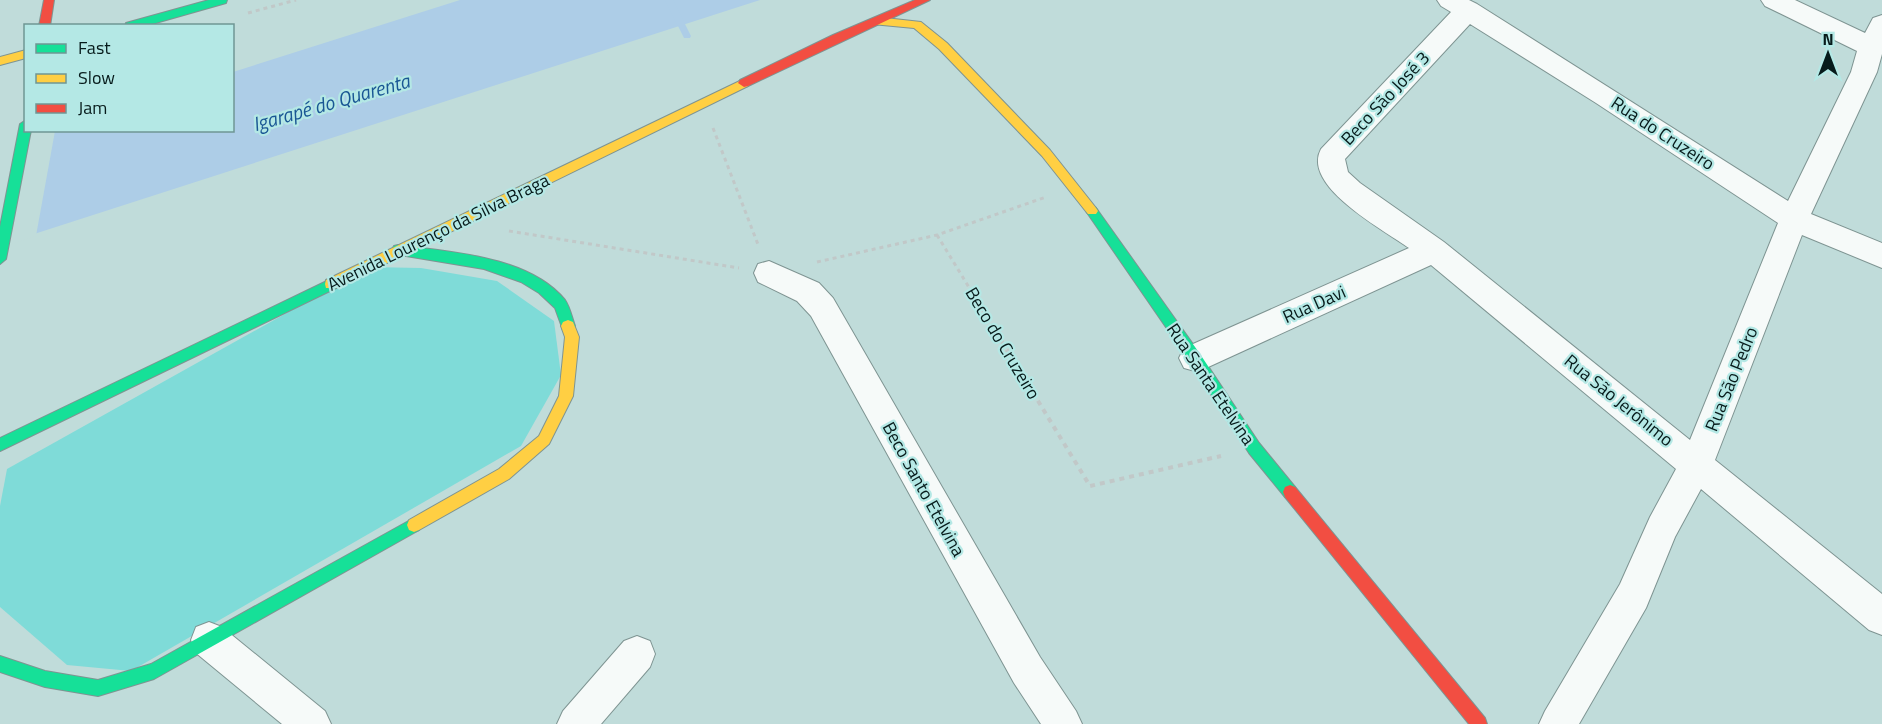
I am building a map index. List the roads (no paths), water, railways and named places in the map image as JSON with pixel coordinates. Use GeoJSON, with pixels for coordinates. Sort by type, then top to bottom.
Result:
{"type":"FeatureCollection","features":[{"type":"Feature","properties":{"kind":"street"},"geometry":{"type":"LineString","coordinates":[[44,24],[49,0]]}},
{"type":"Feature","properties":{"kind":"street"},"geometry":{"type":"LineString","coordinates":[[137,24],[222,0]]}},
{"type":"Feature","properties":{"kind":"street","name":"Avenida Lourenço da Silva Braga"},"geometry":{"type":"LineString","coordinates":[[0,445],[398,250],[876,21],[925,0]]}},
{"type":"Feature","properties":{"kind":"street"},"geometry":{"type":"LineString","coordinates":[[1774,0],[1875,55]]}},
{"type":"Feature","properties":{"kind":"street","name":"Beco São José 3"},"geometry":{"type":"LineString","coordinates":[[1350,191],[1336,178],[1331,156],[1458,5]]}},
{"type":"Feature","properties":{"kind":"street","name":"Rua do Cruzeiro"},"geometry":{"type":"LineString","coordinates":[[1458,5],[1794,219],[1882,256]]}},
{"type":"Feature","properties":{"kind":"street","name":"Rua Santa Etelvina"},"geometry":{"type":"LineString","coordinates":[[876,21],[918,25],[943,46],[1046,153],[1075,187],[1195,358],[1254,448],[1479,724]]}},
{"type":"Feature","properties":{"kind":"street"},"geometry":{"type":"LineString","coordinates":[[0,61],[24,55]]}},
{"type":"Feature","properties":{"kind":"street","name":"Rua São Pedro"},"geometry":{"type":"LineString","coordinates":[[1558,724],[1633,596],[1662,528],[1697,464],[1794,219],[1875,55]]}},
{"type":"Feature","properties":{"kind":"street"},"geometry":{"type":"LineString","coordinates":[[0,259],[24,132]]}},
{"type":"Feature","properties":{"kind":"street","name":"Rua São Jerônimo"},"geometry":{"type":"LineString","coordinates":[[1350,191],[1434,250],[1882,617]]}},
{"type":"Feature","properties":{"kind":"street"},"geometry":{"type":"LineString","coordinates":[[0,664],[45,679],[98,688],[154,671],[504,474],[544,440],[566,396],[572,337],[561,305],[526,278],[488,265],[398,250]]}},
{"type":"Feature","properties":{"kind":"street","name":"Rua Davi"},"geometry":{"type":"LineString","coordinates":[[1195,358],[1434,250]]}},
{"type":"Feature","properties":{"kind":"street","name":"Beco Santo Etelvina"},"geometry":{"type":"LineString","coordinates":[[769,273],[808,291],[822,307],[1027,670],[1063,724]]}},
{"type":"Feature","properties":{"kind":"street"},"geometry":{"type":"LineString","coordinates":[[209,640],[312,724]]}},
{"type":"Feature","properties":{"kind":"street"},"geometry":{"type":"LineString","coordinates":[[576,724],[637,654]]}},
{"type":"Feature","properties":{"kind":"water","name":"Igarapé do Quarenta"},"geometry":{"type":"Polygon","coordinates":[[[460,0],[760,0],[0,245],[33,132],[234,132],[234,72],[460,0]]]}},
{"type":"Feature","properties":{"kind":"waterway"},"geometry":{"type":"LineString","coordinates":[[669,0],[687,36]]}}]}
